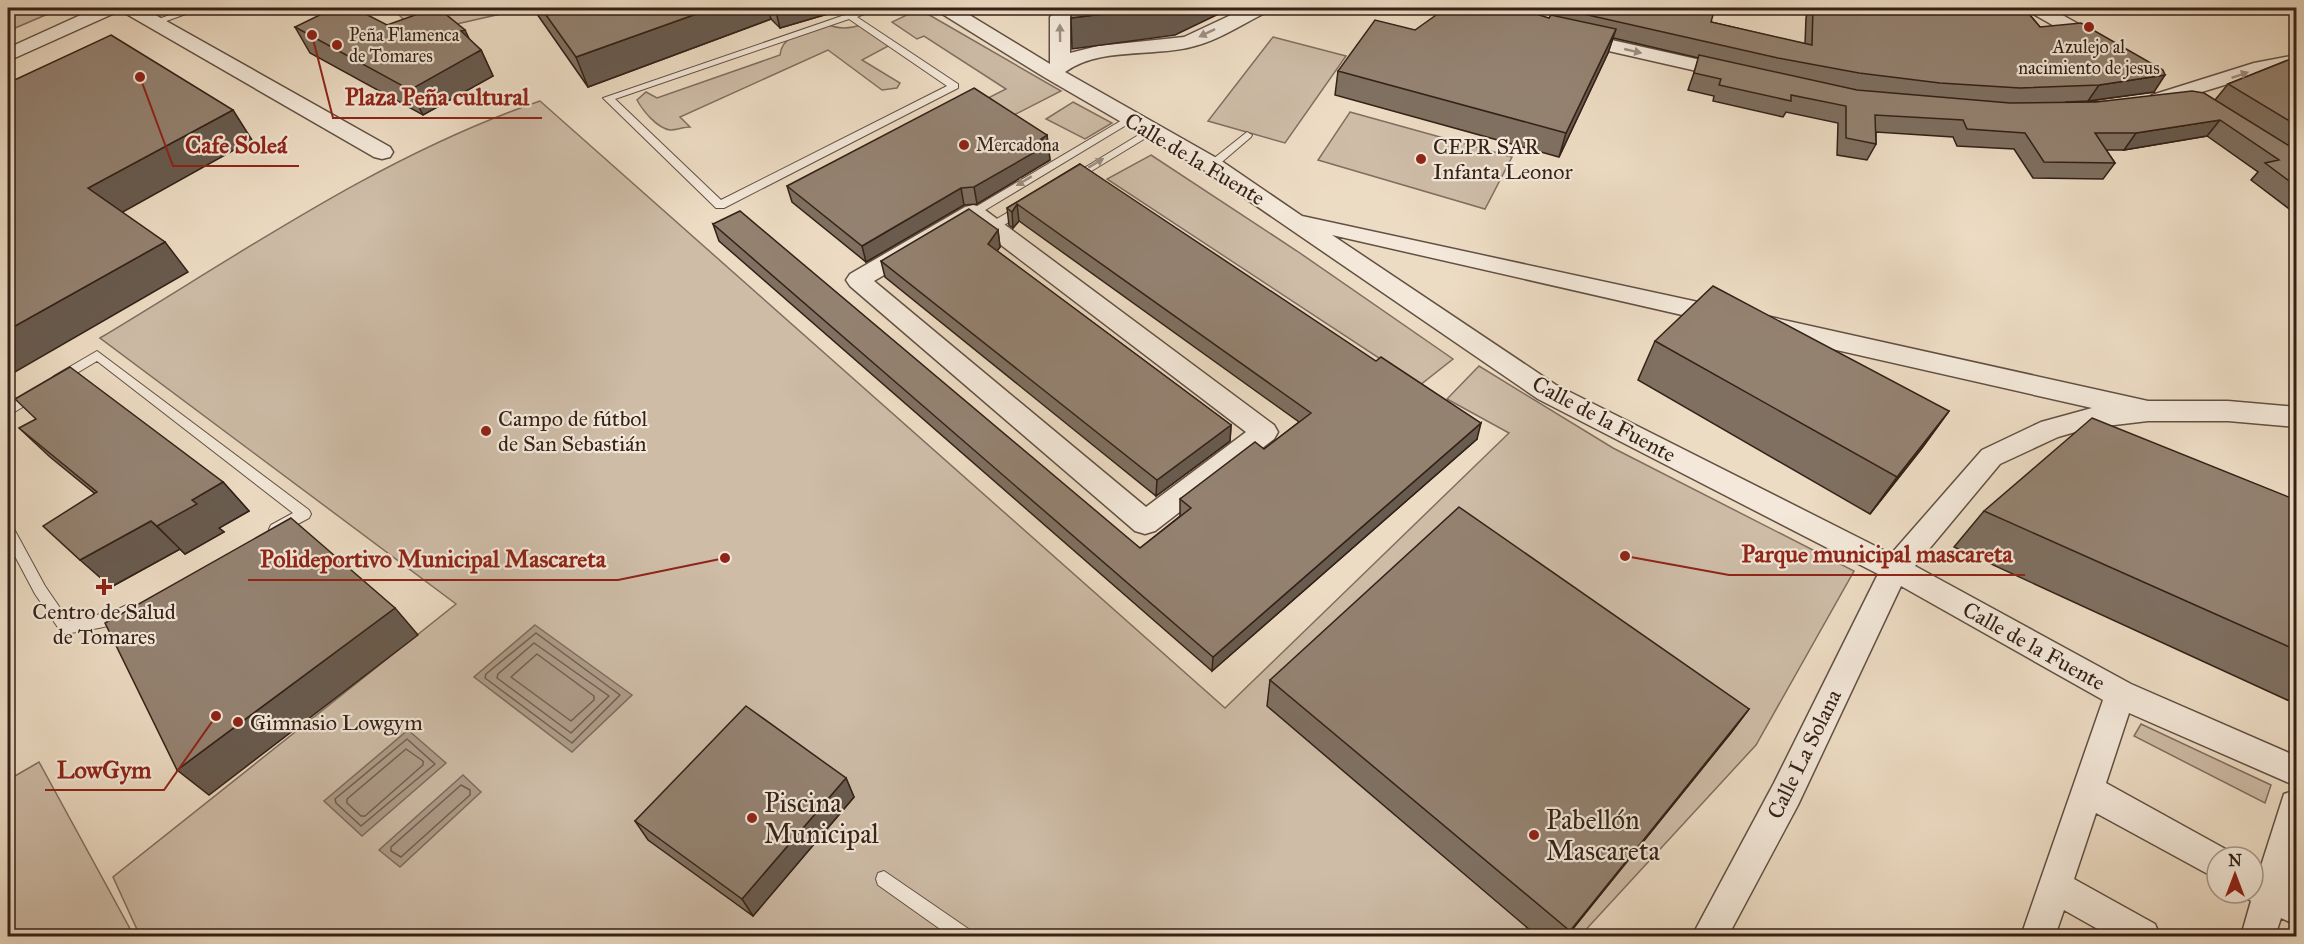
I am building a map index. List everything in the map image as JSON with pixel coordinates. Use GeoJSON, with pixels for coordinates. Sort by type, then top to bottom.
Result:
{"type":"FeatureCollection","features":[{"type":"Feature","properties":{"kind":"street"},"geometry":{"type":"LineString","coordinates":[[8,55],[110,8]]}},
{"type":"Feature","properties":{"kind":"street"},"geometry":{"type":"LineString","coordinates":[[130,8],[158,21],[382,152]]}},
{"type":"Feature","properties":{"kind":"street","name":"Calle de la Fuente"},"geometry":{"type":"LineString","coordinates":[[946,8],[1056,68],[1140,125],[1212,165],[1547,392],[1895,569],[2120,694],[2296,771]]}},
{"type":"Feature","properties":{"kind":"street"},"geometry":{"type":"LineString","coordinates":[[1070,8],[1060,17],[1056,68],[1087,54],[1189,42],[1260,8]]}},
{"type":"Feature","properties":{"kind":"street"},"geometry":{"type":"LineString","coordinates":[[1544,8],[1523,25],[1750,77]]}},
{"type":"Feature","properties":{"kind":"street"},"geometry":{"type":"LineString","coordinates":[[2037,8],[2115,54]]}},
{"type":"Feature","properties":{"kind":"street"},"geometry":{"type":"LineString","coordinates":[[2143,103],[2184,94],[2293,62]]}},
{"type":"Feature","properties":{"kind":"street"},"geometry":{"type":"LineString","coordinates":[[2155,77],[2203,105]]}},
{"type":"Feature","properties":{"kind":"street"},"geometry":{"type":"LineString","coordinates":[[983,219],[1265,432],[1145,523],[858,280],[983,219]]}},
{"type":"Feature","properties":{"kind":"street"},"geometry":{"type":"LineString","coordinates":[[1291,219],[2148,411],[2228,411],[2296,417]]}},
{"type":"Feature","properties":{"kind":"street","name":"Calle La Solana"},"geometry":{"type":"LineString","coordinates":[[1709,936],[1786,794],[1895,569],[1991,457],[2050,429],[2089,418],[2148,411]]}},
{"type":"Feature","properties":{"kind":"street"},"geometry":{"type":"LineString","coordinates":[[2038,936],[2120,694]]}},
{"type":"Feature","properties":{"kind":"street"},"geometry":{"type":"LineString","coordinates":[[2087,790],[2205,856]]}},
{"type":"Feature","properties":{"kind":"street"},"geometry":{"type":"LineString","coordinates":[[2258,936],[2273,895],[2296,805]]}},
{"type":"Feature","properties":{"kind":"street"},"geometry":{"type":"LineString","coordinates":[[2055,886],[2143,936]]}},
{"type":"Feature","properties":{"kind":"lane"},"geometry":{"type":"LineString","coordinates":[[158,21],[196,8]]}},
{"type":"Feature","properties":{"kind":"lane"},"geometry":{"type":"LineString","coordinates":[[850,16],[954,86],[720,205],[608,98],[873,8]]}},
{"type":"Feature","properties":{"kind":"lane"},"geometry":{"type":"LineString","coordinates":[[1063,184],[1140,125]]}},
{"type":"Feature","properties":{"kind":"lane"},"geometry":{"type":"LineString","coordinates":[[983,219],[1140,125]]}},
{"type":"Feature","properties":{"kind":"lane"},"geometry":{"type":"LineString","coordinates":[[1212,165],[1247,135]]}},
{"type":"Feature","properties":{"kind":"lane"},"geometry":{"type":"LineString","coordinates":[[983,219],[1033,202]]}},
{"type":"Feature","properties":{"kind":"lane"},"geometry":{"type":"LineString","coordinates":[[8,411],[97,355],[304,514],[262,537]]}},
{"type":"Feature","properties":{"kind":"lane"},"geometry":{"type":"LineString","coordinates":[[8,531],[40,590],[66,628],[117,617],[148,600]]}},
{"type":"Feature","properties":{"kind":"lane"},"geometry":{"type":"LineString","coordinates":[[884,879],[964,936]]}},
{"type":"Feature","properties":{"kind":"shaded area"},"geometry":{"type":"Polygon","coordinates":[[[13,8],[62,8],[8,31],[8,10],[13,8]]]}},
{"type":"Feature","properties":{"kind":"shaded area"},"geometry":{"type":"Polygon","coordinates":[[[403,8],[527,8],[417,33],[396,12],[403,8]]]}},
{"type":"Feature","properties":{"kind":"shaded area"},"geometry":{"type":"Polygon","coordinates":[[[919,9],[1061,91],[1014,115],[988,98],[1006,89],[924,36],[917,39],[892,22],[919,9]]]}},
{"type":"Feature","properties":{"kind":"shaded area"},"geometry":{"type":"Polygon","coordinates":[[[827,24],[845,28],[863,24],[892,44],[862,60],[900,83],[897,88],[882,90],[828,50],[680,117],[690,127],[665,129],[651,118],[637,100],[646,92],[657,98],[780,55],[782,48],[791,37],[827,24]]]}},
{"type":"Feature","properties":{"kind":"shaded area"},"geometry":{"type":"Polygon","coordinates":[[[1273,37],[1346,56],[1285,143],[1208,121],[1273,37]]]}},
{"type":"Feature","properties":{"kind":"shaded area"},"geometry":{"type":"Polygon","coordinates":[[[540,101],[1225,708],[1509,433],[1447,399],[1479,366],[1613,448],[1854,571],[1756,745],[1580,936],[140,936],[113,877],[456,604],[100,338],[260,240],[369,177],[482,123],[540,101]]]}},
{"type":"Feature","properties":{"kind":"shaded area"},"geometry":{"type":"Polygon","coordinates":[[[1073,102],[1112,123],[1085,139],[1046,119],[1073,102]]]}},
{"type":"Feature","properties":{"kind":"shaded area"},"geometry":{"type":"Polygon","coordinates":[[[1350,112],[1512,157],[1485,209],[1318,160],[1350,112]]]}},
{"type":"Feature","properties":{"kind":"shaded area"},"geometry":{"type":"Polygon","coordinates":[[[1151,155],[1297,251],[1453,359],[1420,385],[1107,179],[1151,155]]]}},
{"type":"Feature","properties":{"kind":"shaded area"},"geometry":{"type":"Polygon","coordinates":[[[2141,724],[2271,785],[2265,803],[2134,736],[2141,724]]]}},
{"type":"Feature","properties":{"kind":"shaded area"},"geometry":{"type":"Polygon","coordinates":[[[39,762],[134,936],[8,936],[8,780],[39,762]]]}},
{"type":"Feature","properties":{"kind":"water"},"geometry":{"type":"Polygon","coordinates":[[[535,625],[632,695],[572,752],[474,677],[535,625]]]}},
{"type":"Feature","properties":{"kind":"water"},"geometry":{"type":"Polygon","coordinates":[[[408,730],[446,763],[362,836],[324,801],[408,730]]]}},
{"type":"Feature","properties":{"kind":"water"},"geometry":{"type":"Polygon","coordinates":[[[463,775],[481,792],[400,867],[379,850],[463,775]]]}},
{"type":"Feature","properties":{"kind":"building"},"geometry":{"type":"Polygon","coordinates":[[[334,8],[354,8],[387,25],[438,8],[465,30],[461,31],[481,50],[410,90],[295,27],[334,8]]]}},
{"type":"Feature","properties":{"kind":"building"},"geometry":{"type":"Polygon","coordinates":[[[541,8],[713,8],[576,57],[541,8]]]}},
{"type":"Feature","properties":{"kind":"building"},"geometry":{"type":"Polygon","coordinates":[[[1071,8],[1152,8],[1071,18],[1071,8]]]}},
{"type":"Feature","properties":{"kind":"building"},"geometry":{"type":"Polygon","coordinates":[[[1446,8],[1517,8],[1549,18],[1551,15],[1616,29],[1566,133],[1338,71],[1375,20],[1415,30],[1446,8]]]}},
{"type":"Feature","properties":{"kind":"building"},"geometry":{"type":"Polygon","coordinates":[[[1557,8],[1715,8],[1711,22],[1812,45],[1813,8],[2024,8],[2040,27],[2081,23],[2163,70],[2165,75],[2099,85],[2020,88],[1940,83],[1859,73],[1778,58],[1557,8]]]}},
{"type":"Feature","properties":{"kind":"building"},"geometry":{"type":"Polygon","coordinates":[[[111,35],[233,110],[88,188],[165,242],[8,330],[8,83],[111,35]]]}},
{"type":"Feature","properties":{"kind":"building"},"geometry":{"type":"Polygon","coordinates":[[[1699,55],[1857,90],[2010,103],[2096,102],[2192,91],[2204,93],[2296,150],[2296,186],[2265,163],[2279,160],[2220,120],[2136,133],[2095,133],[2115,163],[2044,162],[2025,133],[1967,129],[1963,120],[1875,115],[1876,144],[1846,138],[1846,106],[1791,95],[1791,101],[1719,85],[1721,79],[1694,73],[1699,55]]]}},
{"type":"Feature","properties":{"kind":"building"},"geometry":{"type":"Polygon","coordinates":[[[2296,57],[2296,125],[2228,84],[2296,57]]]}},
{"type":"Feature","properties":{"kind":"building"},"geometry":{"type":"Polygon","coordinates":[[[974,88],[1047,135],[1041,139],[1049,144],[974,187],[961,188],[862,246],[787,186],[974,88]]]}},
{"type":"Feature","properties":{"kind":"building"},"geometry":{"type":"Polygon","coordinates":[[[1080,164],[1376,361],[1381,357],[1481,423],[1213,657],[713,224],[740,211],[1140,548],[1191,508],[1180,499],[1255,442],[1264,449],[1311,413],[1017,204],[1012,212],[1007,208],[1080,164]]]}},
{"type":"Feature","properties":{"kind":"building"},"geometry":{"type":"Polygon","coordinates":[[[969,209],[998,230],[988,244],[1231,425],[1157,480],[881,261],[969,209]]]}},
{"type":"Feature","properties":{"kind":"building"},"geometry":{"type":"Polygon","coordinates":[[[1713,286],[1949,411],[1897,477],[1655,341],[1713,286]]]}},
{"type":"Feature","properties":{"kind":"building"},"geometry":{"type":"Polygon","coordinates":[[[70,367],[223,482],[192,500],[197,504],[157,526],[151,521],[80,560],[43,526],[97,492],[19,428],[36,419],[15,399],[70,367]]]}},
{"type":"Feature","properties":{"kind":"building"},"geometry":{"type":"Polygon","coordinates":[[[2092,418],[2296,500],[2296,650],[1984,511],[2092,418]]]}},
{"type":"Feature","properties":{"kind":"building","name":"Pabellón Mascareta"},"geometry":{"type":"Polygon","coordinates":[[[1459,507],[1749,709],[1570,931],[1270,680],[1459,507]]]}},
{"type":"Feature","properties":{"kind":"building","name":"Gimnasio Lowgym"},"geometry":{"type":"Polygon","coordinates":[[[291,518],[395,608],[177,770],[105,623],[291,518]]]}},
{"type":"Feature","properties":{"kind":"building","name":"Piscina Municipal"},"geometry":{"type":"Polygon","coordinates":[[[746,706],[846,778],[742,899],[635,821],[746,706]]]}},
{"type":"Feature","properties":{"kind":"place","name":"Azulejo al nacimiento de jesus"},"geometry":{"type":"Point","coordinates":[2089,27]}},
{"type":"Feature","properties":{"kind":"place","name":"Plaza Peña cultural"},"geometry":{"type":"Point","coordinates":[312,35]}},
{"type":"Feature","properties":{"kind":"place","name":"Peña Flamenca de Tomares"},"geometry":{"type":"Point","coordinates":[337,45]}},
{"type":"Feature","properties":{"kind":"place","name":"Cafe Soleá"},"geometry":{"type":"Point","coordinates":[140,77]}},
{"type":"Feature","properties":{"kind":"place","name":"Mercadona"},"geometry":{"type":"Point","coordinates":[964,145]}},
{"type":"Feature","properties":{"kind":"place","name":"CEPR SAR Infanta Leonor"},"geometry":{"type":"Point","coordinates":[1421,159]}},
{"type":"Feature","properties":{"kind":"place","name":"Campo de fútbol de San Sebastián"},"geometry":{"type":"Point","coordinates":[486,431]}},
{"type":"Feature","properties":{"kind":"place","name":"Parque municipal mascareta"},"geometry":{"type":"Point","coordinates":[1625,556]}},
{"type":"Feature","properties":{"kind":"place","name":"Polideportivo Municipal Mascareta"},"geometry":{"type":"Point","coordinates":[725,558]}},
{"type":"Feature","properties":{"kind":"place","name":"Centro de Salud de Tomares"},"geometry":{"type":"Point","coordinates":[104,587]}},
{"type":"Feature","properties":{"kind":"place","name":"LowGym"},"geometry":{"type":"Point","coordinates":[216,716]}},
{"type":"Feature","properties":{"kind":"place","name":"Gimnasio Lowgym"},"geometry":{"type":"Point","coordinates":[238,722]}},
{"type":"Feature","properties":{"kind":"place","name":"Piscina Municipal"},"geometry":{"type":"Point","coordinates":[752,818]}},
{"type":"Feature","properties":{"kind":"place","name":"Pabellón Mascareta"},"geometry":{"type":"Point","coordinates":[1534,835]}}]}
